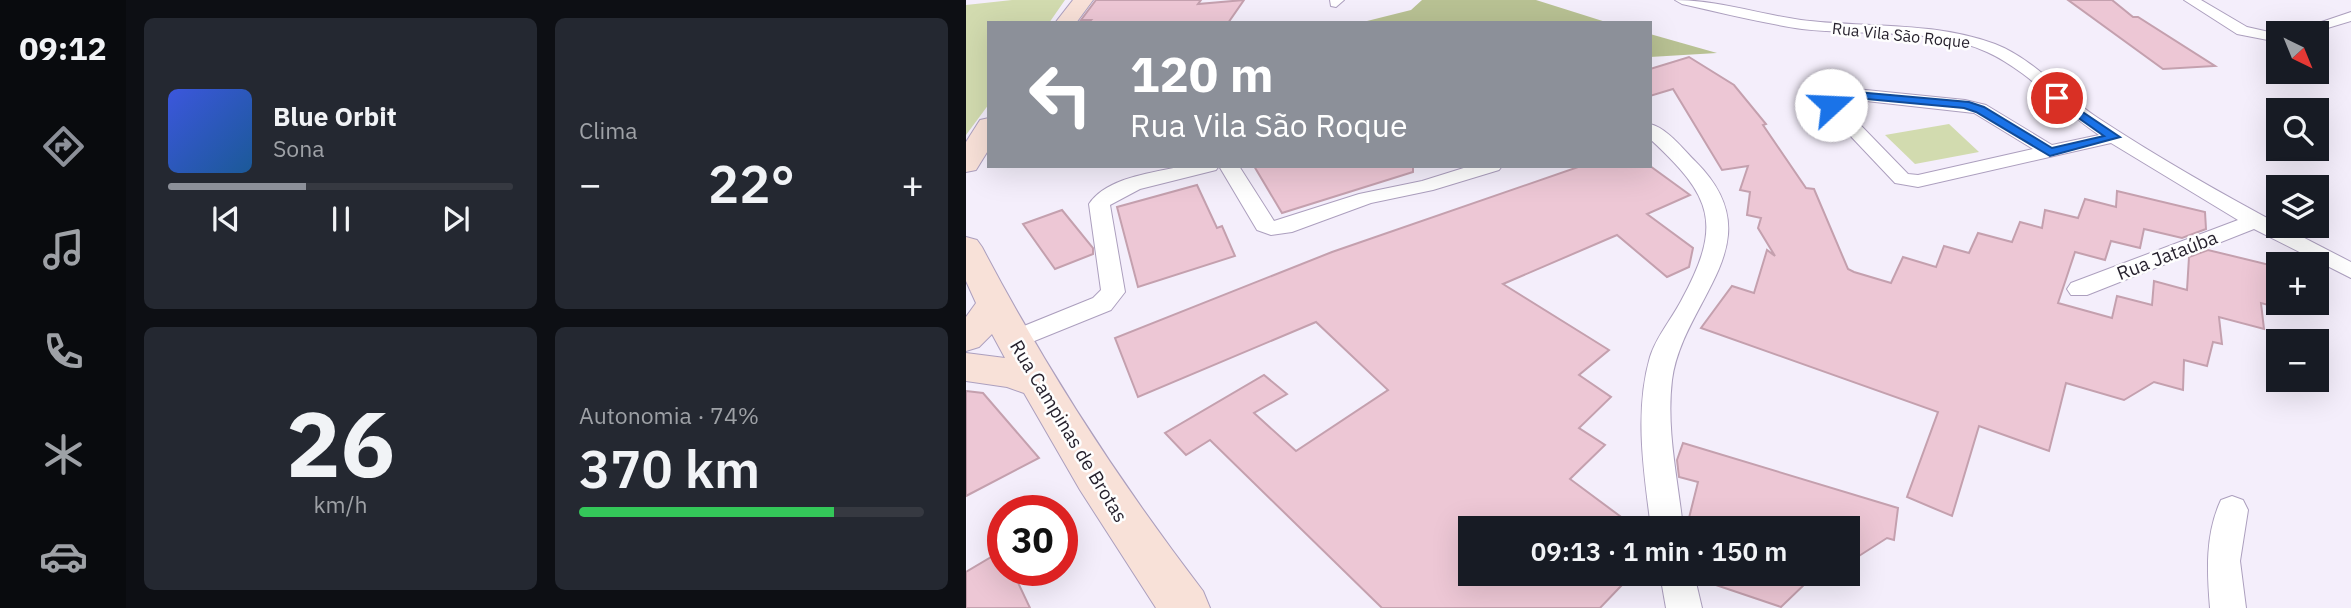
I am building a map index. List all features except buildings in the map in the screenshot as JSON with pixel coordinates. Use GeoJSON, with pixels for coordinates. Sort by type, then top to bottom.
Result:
{"type":"FeatureCollection","features":[{"type":"Feature","properties":{"kind":"street"},"geometry":{"type":"LineString","coordinates":[[1067,21],[1083,0]]}},
{"type":"Feature","properties":{"kind":"street","name":"Rua Vila São Roque"},"geometry":{"type":"LineString","coordinates":[[1682,0],[1800,24],[1958,39],[1982,45],[2008,57],[2069,108],[2114,137],[2255,221],[2351,271]]}},
{"type":"Feature","properties":{"kind":"street"},"geometry":{"type":"LineString","coordinates":[[2191,0],[2242,31],[2266,36]]}},
{"type":"Feature","properties":{"kind":"street"},"geometry":{"type":"LineString","coordinates":[[2329,22],[2349,15]]}},
{"type":"Feature","properties":{"kind":"street"},"geometry":{"type":"LineString","coordinates":[[2050,152],[1980,109],[1965,105],[1856,94],[1845,94],[1831,100],[1831,105],[1902,179],[1918,181],[2050,152],[2114,137]]}},
{"type":"Feature","properties":{"kind":"street"},"geometry":{"type":"LineString","coordinates":[[966,164],[987,129]]}},
{"type":"Feature","properties":{"kind":"street"},"geometry":{"type":"LineString","coordinates":[[1652,131],[1698,175],[1713,196],[1720,214],[1718,242],[1709,270],[1664,357],[1657,400],[1657,449],[1665,516]]}},
{"type":"Feature","properties":{"kind":"street"},"geometry":{"type":"LineString","coordinates":[[1013,340],[1102,304],[1110,298],[1113,292],[1100,204],[1103,199],[1118,190],[1201,168]]}},
{"type":"Feature","properties":{"kind":"street"},"geometry":{"type":"LineString","coordinates":[[1230,168],[1265,225],[1271,228],[1284,227],[1366,198],[1426,186],[1485,168]]}},
{"type":"Feature","properties":{"kind":"street","name":"Rua Jataúba"},"geometry":{"type":"LineString","coordinates":[[2079,289],[2255,221]]}},
{"type":"Feature","properties":{"kind":"street","name":"Rua Campinas de Brotas"},"geometry":{"type":"LineString","coordinates":[[966,247],[1013,340],[1142,550],[1185,608]]}},
{"type":"Feature","properties":{"kind":"street"},"geometry":{"type":"LineString","coordinates":[[966,338],[986,319],[993,304]]}},
{"type":"Feature","properties":{"kind":"street"},"geometry":{"type":"LineString","coordinates":[[966,367],[1012,373],[1041,384]]}},
{"type":"Feature","properties":{"kind":"street"},"geometry":{"type":"LineString","coordinates":[[2228,608],[2223,561],[2232,510]]}},
{"type":"Feature","properties":{"kind":"street"},"geometry":{"type":"LineString","coordinates":[[1679,586],[1684,608]]}},
{"type":"Feature","properties":{"kind":"green space"},"geometry":{"type":"Polygon","coordinates":[[[1012,0],[1065,0],[1050,21],[987,21],[987,107],[966,135],[966,5],[1012,0]]]}},
{"type":"Feature","properties":{"kind":"green space"},"geometry":{"type":"Polygon","coordinates":[[[1422,0],[1536,0],[1603,21],[1367,21],[1411,10],[1422,0]]]}},
{"type":"Feature","properties":{"kind":"green space"},"geometry":{"type":"Polygon","coordinates":[[[1652,35],[1717,53],[1652,57],[1652,35]]]}},
{"type":"Feature","properties":{"kind":"green space"},"geometry":{"type":"Polygon","coordinates":[[[1949,124],[1979,152],[1915,164],[1885,135],[1949,124]]]}},
{"type":"Feature","properties":{"kind":"route"},"geometry":{"type":"LineString","coordinates":[[1831,105],[1831,100],[1836,96],[1845,94],[1965,105],[1980,109],[2050,152],[2114,137],[2057,98]]}}]}
